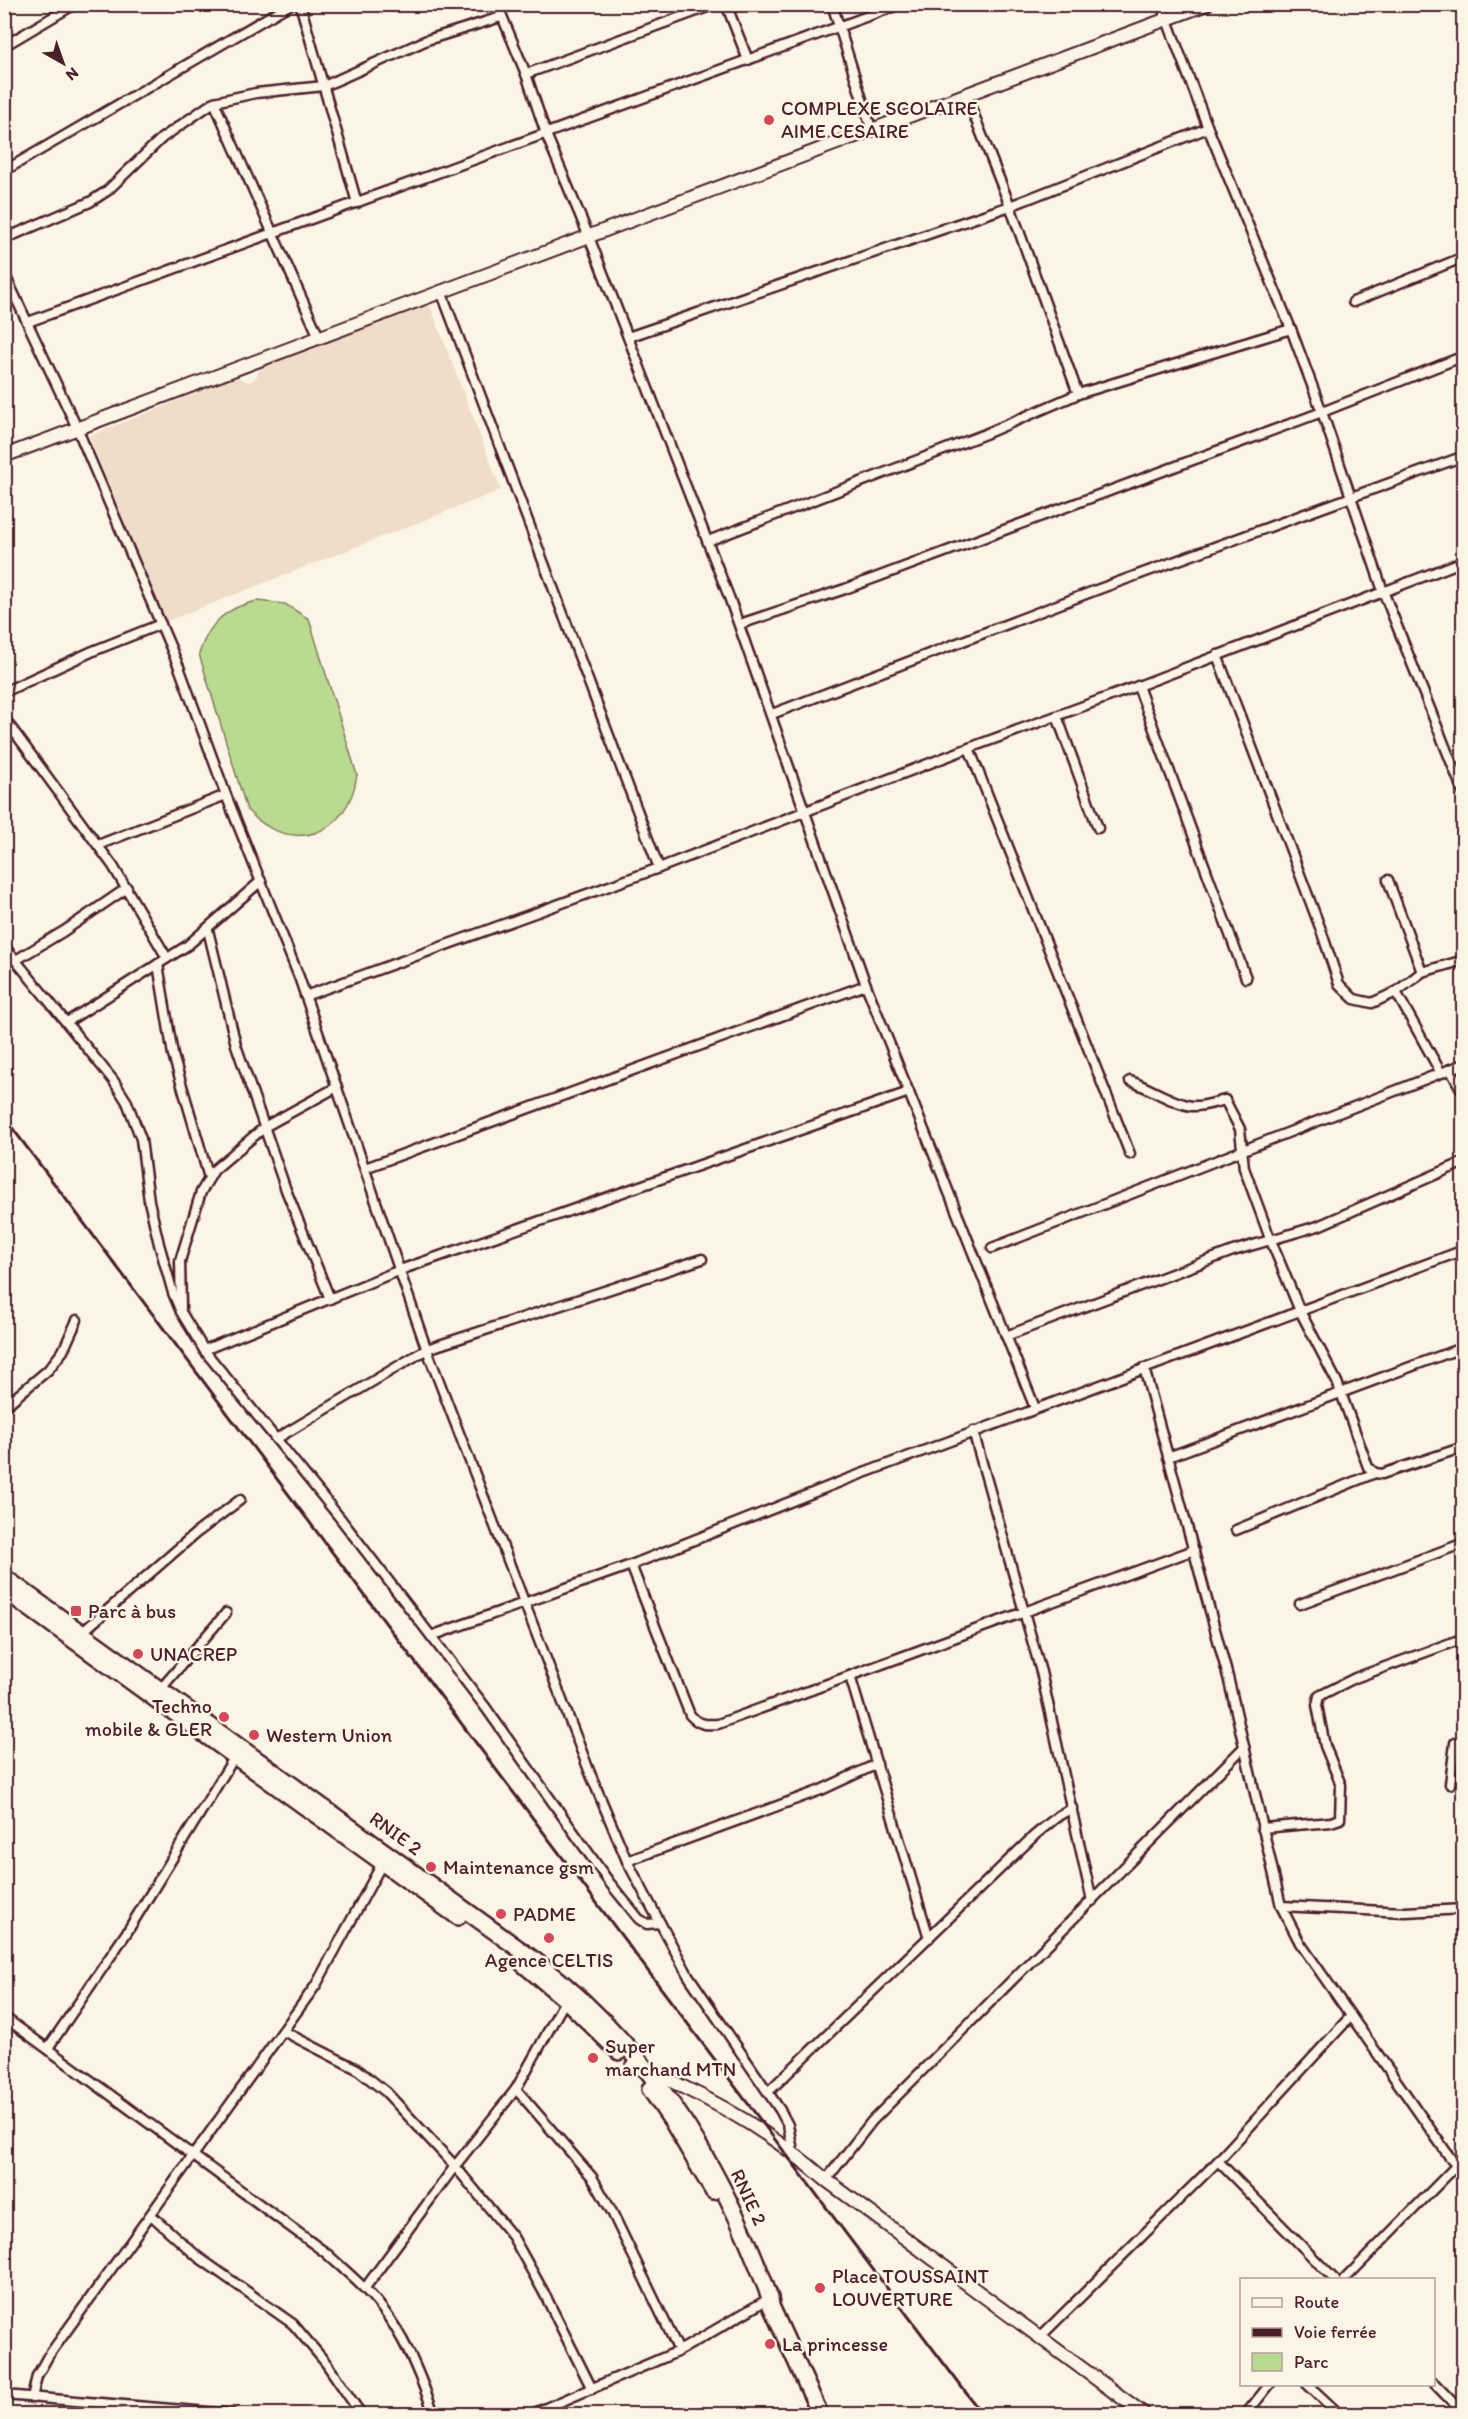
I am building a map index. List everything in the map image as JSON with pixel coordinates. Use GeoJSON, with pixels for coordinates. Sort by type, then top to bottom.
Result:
{"type":"FeatureCollection","features":[{"type":"Feature","properties":{"kind":"highway","name":"RNIE 2"},"geometry":{"type":"LineString","coordinates":[[4,1577],[78,1636],[238,1752],[385,1858],[533,1959],[569,1995],[611,2028],[639,2068],[682,2116],[706,2157],[738,2220],[768,2301],[820,2415]]}},
{"type":"Feature","properties":{"kind":"highway","name":"RNIE 2"},"geometry":{"type":"LineString","coordinates":[[4,1590],[78,1636]]}},
{"type":"Feature","properties":{"kind":"main road"},"geometry":{"type":"LineString","coordinates":[[4,456],[1207,4]]}},
{"type":"Feature","properties":{"kind":"main road"},"geometry":{"type":"LineString","coordinates":[[639,2068],[704,2096],[793,2151],[826,2180],[1144,2415]]}},
{"type":"Feature","properties":{"kind":"street"},"geometry":{"type":"LineString","coordinates":[[4,46],[63,8],[75,4]]}},
{"type":"Feature","properties":{"kind":"street"},"geometry":{"type":"LineString","coordinates":[[4,171],[291,4]]}},
{"type":"Feature","properties":{"kind":"street"},"geometry":{"type":"LineString","coordinates":[[300,4],[357,203]]}},
{"type":"Feature","properties":{"kind":"street"},"geometry":{"type":"LineString","coordinates":[[496,4],[526,74],[546,134],[589,237],[740,624],[866,985],[1035,1408]]}},
{"type":"Feature","properties":{"kind":"street"},"geometry":{"type":"LineString","coordinates":[[526,74],[716,4]]}},
{"type":"Feature","properties":{"kind":"street"},"geometry":{"type":"LineString","coordinates":[[726,4],[748,60]]}},
{"type":"Feature","properties":{"kind":"street"},"geometry":{"type":"LineString","coordinates":[[832,4],[872,131]]}},
{"type":"Feature","properties":{"kind":"street"},"geometry":{"type":"LineString","coordinates":[[28,322],[901,4]]}},
{"type":"Feature","properties":{"kind":"street"},"geometry":{"type":"LineString","coordinates":[[1161,4],[1291,329],[1352,497],[1383,591],[1464,794]]}},
{"type":"Feature","properties":{"kind":"street"},"geometry":{"type":"LineString","coordinates":[[4,238],[90,202],[107,191],[162,138],[214,102],[256,93],[324,86],[427,40],[501,17]]}},
{"type":"Feature","properties":{"kind":"street"},"geometry":{"type":"LineString","coordinates":[[966,95],[1010,206],[1078,394]]}},
{"type":"Feature","properties":{"kind":"street"},"geometry":{"type":"LineString","coordinates":[[214,102],[320,337]]}},
{"type":"Feature","properties":{"kind":"street"},"geometry":{"type":"LineString","coordinates":[[628,337],[1010,206],[1209,128]]}},
{"type":"Feature","properties":{"kind":"street"},"geometry":{"type":"LineString","coordinates":[[1353,302],[1464,257]]}},
{"type":"Feature","properties":{"kind":"street"},"geometry":{"type":"LineString","coordinates":[[4,273],[77,428],[179,667],[226,795],[299,976],[428,1349],[524,1602],[627,1861],[704,2001],[768,2092],[788,2125],[793,2151]]}},
{"type":"Feature","properties":{"kind":"street"},"geometry":{"type":"LineString","coordinates":[[441,291],[659,868]]}},
{"type":"Feature","properties":{"kind":"street"},"geometry":{"type":"LineString","coordinates":[[708,541],[985,434],[1078,394],[1291,329]]}},
{"type":"Feature","properties":{"kind":"street"},"geometry":{"type":"LineString","coordinates":[[740,624],[856,585],[1322,412],[1464,356]]}},
{"type":"Feature","properties":{"kind":"street"},"geometry":{"type":"LineString","coordinates":[[772,714],[1078,597],[1464,456]]}},
{"type":"Feature","properties":{"kind":"street"},"geometry":{"type":"LineString","coordinates":[[305,996],[659,868],[1464,561]]}},
{"type":"Feature","properties":{"kind":"street"},"geometry":{"type":"LineString","coordinates":[[4,692],[93,651],[161,624]]}},
{"type":"Feature","properties":{"kind":"street"},"geometry":{"type":"LineString","coordinates":[[1217,654],[1321,930],[1339,984],[1354,999],[1372,1003],[1396,992],[1422,972],[1464,960]]}},
{"type":"Feature","properties":{"kind":"street"},"geometry":{"type":"LineString","coordinates":[[1138,686],[1246,978]]}},
{"type":"Feature","properties":{"kind":"street"},"geometry":{"type":"LineString","coordinates":[[1057,716],[1098,828]]}},
{"type":"Feature","properties":{"kind":"street"},"geometry":{"type":"LineString","coordinates":[[4,718],[98,845],[127,888],[167,958]]}},
{"type":"Feature","properties":{"kind":"street"},"geometry":{"type":"LineString","coordinates":[[969,748],[1130,1154]]}},
{"type":"Feature","properties":{"kind":"street"},"geometry":{"type":"LineString","coordinates":[[98,845],[226,795]]}},
{"type":"Feature","properties":{"kind":"street"},"geometry":{"type":"LineString","coordinates":[[1388,880],[1422,972]]}},
{"type":"Feature","properties":{"kind":"street"},"geometry":{"type":"LineString","coordinates":[[67,1022],[208,930],[261,881]]}},
{"type":"Feature","properties":{"kind":"street"},"geometry":{"type":"LineString","coordinates":[[16,960],[64,932],[127,888]]}},
{"type":"Feature","properties":{"kind":"street"},"geometry":{"type":"LineString","coordinates":[[208,930],[236,1045],[266,1126],[286,1190],[330,1299]]}},
{"type":"Feature","properties":{"kind":"street"},"geometry":{"type":"LineString","coordinates":[[4,946],[113,1080],[135,1120],[141,1139],[149,1201],[173,1293],[181,1312],[204,1350],[340,1518],[486,1708],[609,1882],[639,1919],[647,1924],[660,1923]]}},
{"type":"Feature","properties":{"kind":"street"},"geometry":{"type":"LineString","coordinates":[[158,964],[173,1055],[209,1178]]}},
{"type":"Feature","properties":{"kind":"street"},"geometry":{"type":"LineString","coordinates":[[365,1168],[866,985]]}},
{"type":"Feature","properties":{"kind":"street"},"geometry":{"type":"LineString","coordinates":[[1396,992],[1445,1071],[1464,1094]]}},
{"type":"Feature","properties":{"kind":"street"},"geometry":{"type":"LineString","coordinates":[[992,1248],[1464,1064]]}},
{"type":"Feature","properties":{"kind":"street"},"geometry":{"type":"LineString","coordinates":[[1130,1081],[1193,1106],[1226,1100],[1240,1129],[1244,1149],[1244,1168],[1270,1241],[1300,1311],[1341,1392],[1368,1467],[1375,1473]]}},
{"type":"Feature","properties":{"kind":"street"},"geometry":{"type":"LineString","coordinates":[[181,1312],[180,1261],[193,1212],[214,1170],[266,1126],[337,1087]]}},
{"type":"Feature","properties":{"kind":"street"},"geometry":{"type":"LineString","coordinates":[[204,1350],[400,1270],[909,1092]]}},
{"type":"Feature","properties":{"kind":"street"},"geometry":{"type":"LineString","coordinates":[[1006,1336],[1233,1251],[1318,1226],[1464,1162]]}},
{"type":"Feature","properties":{"kind":"street"},"geometry":{"type":"LineString","coordinates":[[431,1636],[631,1565],[973,1431],[1464,1250]]}},
{"type":"Feature","properties":{"kind":"street"},"geometry":{"type":"LineString","coordinates":[[276,1439],[428,1349],[702,1259]]}},
{"type":"Feature","properties":{"kind":"street"},"geometry":{"type":"LineString","coordinates":[[4,1407],[48,1370],[63,1351],[77,1320]]}},
{"type":"Feature","properties":{"kind":"street"},"geometry":{"type":"LineString","coordinates":[[1168,1457],[1464,1347]]}},
{"type":"Feature","properties":{"kind":"street"},"geometry":{"type":"LineString","coordinates":[[1144,1368],[1228,1677],[1281,1906],[1300,1943],[1464,2180]]}},
{"type":"Feature","properties":{"kind":"street"},"geometry":{"type":"LineString","coordinates":[[973,1431],[1041,1671],[1092,1901]]}},
{"type":"Feature","properties":{"kind":"street"},"geometry":{"type":"LineString","coordinates":[[1236,1530],[1375,1473],[1382,1474],[1464,1447]]}},
{"type":"Feature","properties":{"kind":"street"},"geometry":{"type":"LineString","coordinates":[[78,1636],[195,1534],[240,1500]]}},
{"type":"Feature","properties":{"kind":"street"},"geometry":{"type":"LineString","coordinates":[[1300,1605],[1464,1543]]}},
{"type":"Feature","properties":{"kind":"street"},"geometry":{"type":"LineString","coordinates":[[631,1565],[690,1714],[697,1722],[706,1725],[718,1724],[1194,1551]]}},
{"type":"Feature","properties":{"kind":"street"},"geometry":{"type":"LineString","coordinates":[[158,1693],[226,1613]]}},
{"type":"Feature","properties":{"kind":"street"},"geometry":{"type":"LineString","coordinates":[[1262,1828],[1331,1822],[1340,1819],[1341,1785],[1325,1746],[1317,1705],[1320,1696],[1355,1677],[1464,1638]]}},
{"type":"Feature","properties":{"kind":"street"},"geometry":{"type":"LineString","coordinates":[[850,1676],[929,1938]]}},
{"type":"Feature","properties":{"kind":"street"},"geometry":{"type":"LineString","coordinates":[[1450,1784],[1455,1743],[1464,1740]]}},
{"type":"Feature","properties":{"kind":"street"},"geometry":{"type":"LineString","coordinates":[[826,2180],[872,2121],[1244,1747]]}},
{"type":"Feature","properties":{"kind":"street"},"geometry":{"type":"LineString","coordinates":[[48,2048],[127,1932],[238,1752]]}},
{"type":"Feature","properties":{"kind":"street"},"geometry":{"type":"LineString","coordinates":[[627,1861],[821,1790],[878,1764]]}},
{"type":"Feature","properties":{"kind":"street"},"geometry":{"type":"LineString","coordinates":[[768,2092],[1035,1835],[1072,1808]]}},
{"type":"Feature","properties":{"kind":"street"},"geometry":{"type":"LineString","coordinates":[[32,2398],[37,2376],[46,2358],[316,1985],[385,1858]]}},
{"type":"Feature","properties":{"kind":"street"},"geometry":{"type":"LineString","coordinates":[[1281,1906],[1405,1912],[1464,1909]]}},
{"type":"Feature","properties":{"kind":"street"},"geometry":{"type":"LineString","coordinates":[[365,2288],[455,2166],[516,2090],[569,1995]]}},
{"type":"Feature","properties":{"kind":"street"},"geometry":{"type":"LineString","coordinates":[[1040,2337],[1218,2161],[1351,2016]]}},
{"type":"Feature","properties":{"kind":"street"},"geometry":{"type":"LineString","coordinates":[[4,2017],[326,2253],[365,2288],[379,2304],[404,2343],[434,2415]]}},
{"type":"Feature","properties":{"kind":"street"},"geometry":{"type":"LineString","coordinates":[[283,2031],[357,2069],[386,2092],[455,2166],[513,2237],[592,2389]]}},
{"type":"Feature","properties":{"kind":"street"},"geometry":{"type":"LineString","coordinates":[[516,2090],[592,2177],[612,2212],[679,2351]]}},
{"type":"Feature","properties":{"kind":"street"},"geometry":{"type":"LineString","coordinates":[[1218,2161],[1333,2278]]}},
{"type":"Feature","properties":{"kind":"street"},"geometry":{"type":"LineString","coordinates":[[1346,2278],[1456,2166]]}},
{"type":"Feature","properties":{"kind":"street"},"geometry":{"type":"LineString","coordinates":[[151,2215],[198,2258],[292,2324],[326,2362],[361,2415]]}},
{"type":"Feature","properties":{"kind":"street"},"geometry":{"type":"LineString","coordinates":[[532,2415],[679,2351],[768,2301]]}},
{"type":"Feature","properties":{"kind":"street"},"geometry":{"type":"LineString","coordinates":[[1435,2384],[1464,2414]]}},
{"type":"Feature","properties":{"kind":"street"},"geometry":{"type":"LineString","coordinates":[[1246,2415],[1269,2386]]}},
{"type":"Feature","properties":{"kind":"street"},"geometry":{"type":"LineString","coordinates":[[1308,2386],[1339,2415]]}},
{"type":"Feature","properties":{"kind":"street"},"geometry":{"type":"LineString","coordinates":[[4,2395],[131,2410],[232,2415]]}},
{"type":"Feature","properties":{"kind":"shaded area"},"geometry":{"type":"Polygon","coordinates":[[[429,303],[501,490],[165,622],[89,436],[237,377],[249,382],[255,379],[260,368],[429,303]]]}},
{"type":"Feature","properties":{"kind":"green space"},"geometry":{"type":"Polygon","coordinates":[[[257,601],[285,604],[309,619],[357,775],[351,796],[342,813],[330,825],[315,833],[298,835],[281,833],[264,824],[247,810],[199,654],[208,634],[220,618],[227,612],[257,601]]]}},
{"type":"Feature","properties":{"kind":"railway"},"geometry":{"type":"LineString","coordinates":[[4,1117],[982,2414]]}},
{"type":"Feature","properties":{"kind":"place","name":"COMPLEXE SCOLAIRE AIME CESAIRE"},"geometry":{"type":"Point","coordinates":[769,120]}},
{"type":"Feature","properties":{"kind":"place","name":"Parc à bus"},"geometry":{"type":"Point","coordinates":[76,1611]}},
{"type":"Feature","properties":{"kind":"place","name":"UNACREP"},"geometry":{"type":"Point","coordinates":[138,1654]}},
{"type":"Feature","properties":{"kind":"place","name":"Techno mobile & GLER"},"geometry":{"type":"Point","coordinates":[224,1717]}},
{"type":"Feature","properties":{"kind":"place","name":"Western Union"},"geometry":{"type":"Point","coordinates":[254,1735]}},
{"type":"Feature","properties":{"kind":"place","name":"Maintenance gsm"},"geometry":{"type":"Point","coordinates":[431,1867]}},
{"type":"Feature","properties":{"kind":"place","name":"PADME"},"geometry":{"type":"Point","coordinates":[501,1914]}},
{"type":"Feature","properties":{"kind":"place","name":"Agence CELTIS"},"geometry":{"type":"Point","coordinates":[549,1938]}},
{"type":"Feature","properties":{"kind":"place","name":"Super marchand MTN"},"geometry":{"type":"Point","coordinates":[593,2058]}},
{"type":"Feature","properties":{"kind":"place","name":"Place TOUSSAINT LOUVERTURE"},"geometry":{"type":"Point","coordinates":[820,2288]}},
{"type":"Feature","properties":{"kind":"place","name":"La princesse"},"geometry":{"type":"Point","coordinates":[770,2344]}}]}
